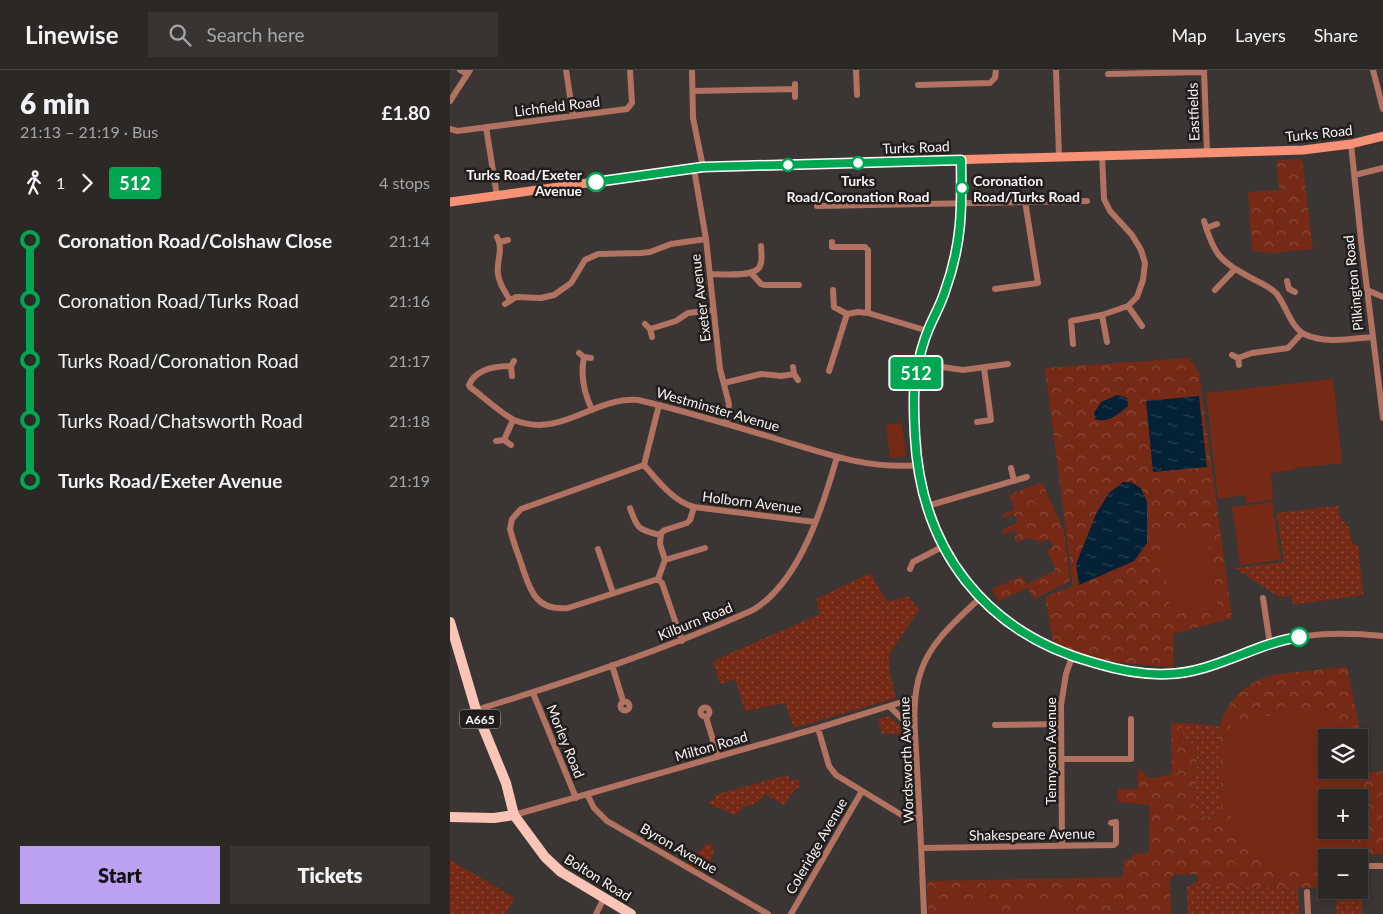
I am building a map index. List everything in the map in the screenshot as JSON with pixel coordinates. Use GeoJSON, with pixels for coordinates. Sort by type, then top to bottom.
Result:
{"type":"FeatureCollection","features":[{"type":"Feature","properties":{"kind":"main road","name":"A665"},"geometry":{"type":"LineString","coordinates":[[450,622],[476,710],[506,783],[514,815]]}},
{"type":"Feature","properties":{"kind":"main road"},"geometry":{"type":"LineString","coordinates":[[450,817],[494,818],[514,815]]}},
{"type":"Feature","properties":{"kind":"main road","name":"Bolton Road"},"geometry":{"type":"LineString","coordinates":[[514,815],[545,857],[561,872],[631,914]]}},
{"type":"Feature","properties":{"kind":"street"},"geometry":{"type":"LineString","coordinates":[[450,101],[468,72],[460,70]]}},
{"type":"Feature","properties":{"kind":"street"},"geometry":{"type":"LineString","coordinates":[[566,70],[573,116]]}},
{"type":"Feature","properties":{"kind":"street","name":"Lichfield Road"},"geometry":{"type":"LineString","coordinates":[[450,129],[457,131],[628,109],[632,102],[630,70]]}},
{"type":"Feature","properties":{"kind":"street","name":"Exeter Avenue"},"geometry":{"type":"LineString","coordinates":[[692,70],[693,118],[720,369],[729,404],[726,423]]}},
{"type":"Feature","properties":{"kind":"street"},"geometry":{"type":"LineString","coordinates":[[856,70],[857,95]]}},
{"type":"Feature","properties":{"kind":"street"},"geometry":{"type":"LineString","coordinates":[[918,85],[990,83],[995,78],[996,70]]}},
{"type":"Feature","properties":{"kind":"street"},"geometry":{"type":"LineString","coordinates":[[1056,70],[1059,156]]}},
{"type":"Feature","properties":{"kind":"street"},"geometry":{"type":"LineString","coordinates":[[1372,70],[1383,109]]}},
{"type":"Feature","properties":{"kind":"street"},"geometry":{"type":"LineString","coordinates":[[1108,75],[1204,71]]}},
{"type":"Feature","properties":{"kind":"street","name":"Eastfields"},"geometry":{"type":"LineString","coordinates":[[1204,71],[1207,153]]}},
{"type":"Feature","properties":{"kind":"street"},"geometry":{"type":"LineString","coordinates":[[693,91],[795,86],[795,97]]}},
{"type":"Feature","properties":{"kind":"street"},"geometry":{"type":"LineString","coordinates":[[486,127],[497,196]]}},
{"type":"Feature","properties":{"kind":"street","name":"Turks Road"},"geometry":{"type":"LineString","coordinates":[[450,202],[699,168],[1303,150],[1351,144],[1383,136]]}},
{"type":"Feature","properties":{"kind":"street","name":"Pilkington Road"},"geometry":{"type":"LineString","coordinates":[[1351,144],[1372,337],[1383,418]]}},
{"type":"Feature","properties":{"kind":"street"},"geometry":{"type":"LineString","coordinates":[[1073,344],[1071,321],[1102,315],[1128,306],[1137,297],[1145,272],[1145,263],[1137,242],[1107,206],[1103,192],[1102,155]]}},
{"type":"Feature","properties":{"kind":"street"},"geometry":{"type":"LineString","coordinates":[[961,160],[962,202],[960,232],[945,292],[928,331],[919,360],[915,381],[914,412],[918,465],[927,506],[944,546],[955,566],[980,598],[1040,644],[1072,657],[1118,670],[1166,674],[1183,673],[1214,666],[1270,644],[1292,638],[1343,632],[1383,636]]}},
{"type":"Feature","properties":{"kind":"street"},"geometry":{"type":"LineString","coordinates":[[1355,175],[1383,168]]}},
{"type":"Feature","properties":{"kind":"street"},"geometry":{"type":"LineString","coordinates":[[994,290],[1038,283],[1025,201]]}},
{"type":"Feature","properties":{"kind":"street"},"geometry":{"type":"LineString","coordinates":[[817,206],[1087,201]]}},
{"type":"Feature","properties":{"kind":"street"},"geometry":{"type":"LineString","coordinates":[[1217,224],[1205,224],[1215,252],[1227,264],[1268,287],[1278,296],[1293,322],[1302,333],[1329,340],[1372,337]]}},
{"type":"Feature","properties":{"kind":"street"},"geometry":{"type":"LineString","coordinates":[[508,240],[499,239],[498,275],[507,302],[522,297],[541,298],[554,295],[571,283],[585,260],[598,254],[650,252],[671,244],[706,239]]}},
{"type":"Feature","properties":{"kind":"street"},"geometry":{"type":"LineString","coordinates":[[832,242],[832,248],[865,247],[868,250],[868,313]]}},
{"type":"Feature","properties":{"kind":"street"},"geometry":{"type":"LineString","coordinates":[[710,274],[752,273],[758,269],[761,263],[761,246]]}},
{"type":"Feature","properties":{"kind":"street"},"geometry":{"type":"LineString","coordinates":[[1215,290],[1226,284],[1235,268]]}},
{"type":"Feature","properties":{"kind":"street"},"geometry":{"type":"LineString","coordinates":[[752,273],[764,285],[800,285]]}},
{"type":"Feature","properties":{"kind":"street"},"geometry":{"type":"LineString","coordinates":[[1278,296],[1292,291],[1287,281]]}},
{"type":"Feature","properties":{"kind":"street"},"geometry":{"type":"LineString","coordinates":[[833,290],[834,307],[847,314],[868,313],[928,331]]}},
{"type":"Feature","properties":{"kind":"street"},"geometry":{"type":"LineString","coordinates":[[1367,290],[1383,297]]}},
{"type":"Feature","properties":{"kind":"street"},"geometry":{"type":"LineString","coordinates":[[1128,306],[1142,326]]}},
{"type":"Feature","properties":{"kind":"street"},"geometry":{"type":"LineString","coordinates":[[652,337],[648,326],[676,321],[688,313],[714,310]]}},
{"type":"Feature","properties":{"kind":"street"},"geometry":{"type":"LineString","coordinates":[[829,371],[847,314]]}},
{"type":"Feature","properties":{"kind":"street"},"geometry":{"type":"LineString","coordinates":[[1102,315],[1107,342]]}},
{"type":"Feature","properties":{"kind":"street"},"geometry":{"type":"LineString","coordinates":[[1236,360],[1252,353],[1288,348],[1302,333]]}},
{"type":"Feature","properties":{"kind":"street"},"geometry":{"type":"LineString","coordinates":[[585,356],[582,368],[583,382],[592,410]]}},
{"type":"Feature","properties":{"kind":"street"},"geometry":{"type":"LineString","coordinates":[[919,360],[942,367],[963,370],[1008,364]]}},
{"type":"Feature","properties":{"kind":"street","name":"Westminster Avenue"},"geometry":{"type":"LineString","coordinates":[[512,376],[513,363],[488,368],[471,380],[470,387],[513,420],[528,424],[548,425],[569,420],[608,404],[631,399],[726,423],[836,457],[879,465],[918,465]]}},
{"type":"Feature","properties":{"kind":"street"},"geometry":{"type":"LineString","coordinates":[[977,422],[991,420],[984,368]]}},
{"type":"Feature","properties":{"kind":"street"},"geometry":{"type":"LineString","coordinates":[[724,383],[761,374],[781,376],[794,370],[798,380]]}},
{"type":"Feature","properties":{"kind":"street"},"geometry":{"type":"LineString","coordinates":[[658,579],[568,608],[553,608],[535,598],[529,588],[511,534],[510,523],[521,509],[644,465],[659,405]]}},
{"type":"Feature","properties":{"kind":"street"},"geometry":{"type":"LineString","coordinates":[[504,440],[513,420]]}},
{"type":"Feature","properties":{"kind":"street"},"geometry":{"type":"LineString","coordinates":[[496,441],[504,440],[511,445]]}},
{"type":"Feature","properties":{"kind":"street","name":"Kilburn Road"},"geometry":{"type":"LineString","coordinates":[[476,710],[533,693],[682,641],[753,610],[772,596],[785,580],[823,506],[836,457]]}},
{"type":"Feature","properties":{"kind":"street","name":"Holborn Avenue"},"geometry":{"type":"LineString","coordinates":[[644,465],[676,498],[687,505],[815,522]]}},
{"type":"Feature","properties":{"kind":"street"},"geometry":{"type":"LineString","coordinates":[[1011,468],[1014,481]]}},
{"type":"Feature","properties":{"kind":"street"},"geometry":{"type":"LineString","coordinates":[[927,506],[1027,478]]}},
{"type":"Feature","properties":{"kind":"street"},"geometry":{"type":"LineString","coordinates":[[658,579],[664,560],[660,535],[665,530],[687,523],[690,520],[694,507]]}},
{"type":"Feature","properties":{"kind":"street"},"geometry":{"type":"LineString","coordinates":[[630,508],[639,529],[660,535]]}},
{"type":"Feature","properties":{"kind":"street"},"geometry":{"type":"LineString","coordinates":[[910,569],[913,562],[944,546]]}},
{"type":"Feature","properties":{"kind":"street"},"geometry":{"type":"LineString","coordinates":[[664,560],[705,548]]}},
{"type":"Feature","properties":{"kind":"street"},"geometry":{"type":"LineString","coordinates":[[598,550],[613,593]]}},
{"type":"Feature","properties":{"kind":"street"},"geometry":{"type":"LineString","coordinates":[[658,579],[662,583],[682,641]]}},
{"type":"Feature","properties":{"kind":"street","name":"Wordsworth Avenue"},"geometry":{"type":"LineString","coordinates":[[924,914],[915,698],[920,672],[931,650],[947,630],[980,598]]}},
{"type":"Feature","properties":{"kind":"street"},"geometry":{"type":"LineString","coordinates":[[1263,598],[1270,644]]}},
{"type":"Feature","properties":{"kind":"street","name":"Tennyson Avenue"},"geometry":{"type":"LineString","coordinates":[[1062,846],[1060,705],[1072,657]]}},
{"type":"Feature","properties":{"kind":"street"},"geometry":{"type":"LineString","coordinates":[[612,665],[623,701]]}},
{"type":"Feature","properties":{"kind":"street","name":"Morley Road"},"geometry":{"type":"LineString","coordinates":[[533,693],[576,798]]}},
{"type":"Feature","properties":{"kind":"street","name":"Milton Road"},"geometry":{"type":"LineString","coordinates":[[514,815],[890,707],[915,698]]}},
{"type":"Feature","properties":{"kind":"street"},"geometry":{"type":"LineString","coordinates":[[890,707],[916,731]]}},
{"type":"Feature","properties":{"kind":"street"},"geometry":{"type":"LineString","coordinates":[[706,717],[718,757]]}},
{"type":"Feature","properties":{"kind":"street"},"geometry":{"type":"LineString","coordinates":[[1061,759],[1131,758],[1131,719]]}},
{"type":"Feature","properties":{"kind":"street"},"geometry":{"type":"LineString","coordinates":[[994,725],[1061,724]]}},
{"type":"Feature","properties":{"kind":"street"},"geometry":{"type":"LineString","coordinates":[[818,728],[832,771],[905,816],[920,818]]}},
{"type":"Feature","properties":{"kind":"street","name":"Coleridge Avenue"},"geometry":{"type":"LineString","coordinates":[[791,914],[862,791]]}},
{"type":"Feature","properties":{"kind":"street","name":"Byron Avenue"},"geometry":{"type":"LineString","coordinates":[[587,794],[594,808],[607,821],[768,914]]}},
{"type":"Feature","properties":{"kind":"street","name":"Shakespeare Avenue"},"geometry":{"type":"LineString","coordinates":[[922,848],[1114,845],[1116,843],[1116,822],[1110,823]]}},
{"type":"Feature","properties":{"kind":"street"},"geometry":{"type":"LineString","coordinates":[[1368,866],[1383,866]]}},
{"type":"Feature","properties":{"kind":"street"},"geometry":{"type":"LineString","coordinates":[[1306,897],[1308,914]]}},
{"type":"Feature","properties":{"kind":"street"},"geometry":{"type":"LineString","coordinates":[[596,914],[604,898]]}},
{"type":"Feature","properties":{"kind":"green space"},"geometry":{"type":"Polygon","coordinates":[[[1302,159],[1313,249],[1272,253],[1252,251],[1248,192],[1279,190],[1277,160],[1302,159]]]}},
{"type":"Feature","properties":{"kind":"green space"},"geometry":{"type":"Polygon","coordinates":[[[1189,358],[1199,373],[1232,618],[1173,634],[1173,667],[1120,663],[1082,654],[1053,642],[1045,597],[1073,586],[1045,368],[1189,358]]]}},
{"type":"Feature","properties":{"kind":"green space"},"geometry":{"type":"Polygon","coordinates":[[[1333,379],[1342,463],[1294,468],[1294,470],[1271,473],[1273,500],[1246,503],[1245,495],[1218,499],[1206,393],[1333,379]]]}},
{"type":"Feature","properties":{"kind":"green space"},"geometry":{"type":"Polygon","coordinates":[[[902,423],[906,456],[890,458],[886,425],[902,423]]]}},
{"type":"Feature","properties":{"kind":"green space"},"geometry":{"type":"Polygon","coordinates":[[[1042,482],[1064,531],[1070,581],[1034,599],[1028,588],[998,601],[992,589],[1022,576],[1027,584],[1055,571],[1047,551],[1053,547],[1049,539],[1042,542],[1028,538],[1017,542],[1014,537],[1018,535],[1015,530],[1003,535],[1001,531],[1018,522],[1014,514],[1003,518],[1002,515],[1015,509],[1009,495],[1042,482]]]}},
{"type":"Feature","properties":{"kind":"green space"},"geometry":{"type":"Polygon","coordinates":[[[1272,502],[1281,560],[1240,565],[1232,507],[1272,502]]]}},
{"type":"Feature","properties":{"kind":"green space"},"geometry":{"type":"Polygon","coordinates":[[[1338,506],[1339,517],[1349,527],[1352,544],[1358,545],[1363,595],[1293,605],[1292,596],[1279,597],[1235,568],[1284,562],[1277,513],[1338,506]]]}},
{"type":"Feature","properties":{"kind":"green space"},"geometry":{"type":"Polygon","coordinates":[[[1206,526],[1218,608],[1171,615],[1159,533],[1206,526]]]}},
{"type":"Feature","properties":{"kind":"green space"},"geometry":{"type":"Polygon","coordinates":[[[870,573],[887,602],[908,596],[919,610],[889,654],[890,674],[896,698],[794,728],[785,703],[745,711],[735,679],[720,684],[713,661],[820,614],[816,599],[870,573]]]}},
{"type":"Feature","properties":{"kind":"green space"},"geometry":{"type":"Polygon","coordinates":[[[1347,667],[1359,729],[1318,729],[1318,779],[1368,779],[1368,773],[1383,771],[1383,854],[1368,854],[1368,849],[1318,849],[1318,888],[1187,887],[1198,881],[1198,874],[1173,875],[1170,880],[1171,914],[928,914],[927,881],[1123,877],[1123,860],[1129,860],[1134,854],[1149,853],[1150,805],[1118,802],[1118,789],[1138,789],[1139,769],[1150,779],[1172,774],[1171,723],[1183,723],[1183,744],[1197,743],[1195,818],[1222,815],[1221,741],[1218,740],[1223,718],[1234,700],[1250,685],[1270,676],[1347,667]]]}},
{"type":"Feature","properties":{"kind":"green space"},"geometry":{"type":"Polygon","coordinates":[[[1316,707],[1331,713],[1339,729],[1318,729],[1318,779],[1352,779],[1352,789],[1318,789],[1318,839],[1344,839],[1335,849],[1318,849],[1318,860],[1302,867],[1289,868],[1265,861],[1257,852],[1227,809],[1225,740],[1229,728],[1236,722],[1316,707]]]}},
{"type":"Feature","properties":{"kind":"green space"},"geometry":{"type":"Polygon","coordinates":[[[889,716],[908,733],[882,734],[878,719],[889,716]]]}},
{"type":"Feature","properties":{"kind":"green space"},"geometry":{"type":"Polygon","coordinates":[[[1183,723],[1219,726],[1222,815],[1195,818],[1197,744],[1183,744],[1183,723]]]}},
{"type":"Feature","properties":{"kind":"green space"},"geometry":{"type":"Polygon","coordinates":[[[788,775],[790,781],[798,779],[800,787],[795,789],[784,805],[765,794],[757,803],[745,806],[735,815],[709,804],[709,801],[715,799],[714,795],[788,775]]]}},
{"type":"Feature","properties":{"kind":"green space"},"geometry":{"type":"Polygon","coordinates":[[[706,844],[713,845],[714,851],[708,869],[704,872],[688,865],[706,844]]]}},
{"type":"Feature","properties":{"kind":"green space"},"geometry":{"type":"Polygon","coordinates":[[[450,860],[515,898],[505,914],[450,914],[450,860]]]}},
{"type":"Feature","properties":{"kind":"green space"},"geometry":{"type":"Polygon","coordinates":[[[1187,887],[1298,887],[1299,914],[1188,914],[1187,887]]]}},
{"type":"Feature","properties":{"kind":"green space"},"geometry":{"type":"Polygon","coordinates":[[[1337,899],[1362,899],[1362,914],[1336,914],[1337,899]]]}},
{"type":"Feature","properties":{"kind":"green space"},"geometry":{"type":"Polygon","coordinates":[[[1025,900],[1063,900],[1063,914],[1025,914],[1025,900]]]}},
{"type":"Feature","properties":{"kind":"green space"},"geometry":{"type":"Polygon","coordinates":[[[951,902],[994,902],[994,914],[951,914],[951,902]]]}},
{"type":"Feature","properties":{"kind":"water"},"geometry":{"type":"Polygon","coordinates":[[[1117,395],[1127,398],[1128,406],[1117,415],[1108,419],[1095,419],[1094,413],[1101,402],[1117,395]]]}},
{"type":"Feature","properties":{"kind":"water"},"geometry":{"type":"Polygon","coordinates":[[[1199,396],[1207,467],[1153,472],[1146,401],[1199,396]]]}},
{"type":"Feature","properties":{"kind":"water"},"geometry":{"type":"Polygon","coordinates":[[[1123,482],[1131,482],[1141,488],[1147,502],[1147,543],[1134,561],[1079,585],[1076,564],[1097,512],[1109,493],[1123,482]]]}},
{"type":"Feature","properties":{"kind":"bus line","name":"512"},"geometry":{"type":"LineString","coordinates":[[596,182],[703,167],[961,160],[962,220],[959,242],[945,292],[928,331],[919,360],[914,398],[916,451],[921,484],[935,527],[955,566],[980,598],[1005,620],[1040,644],[1072,657],[1118,670],[1166,674],[1200,670],[1250,650],[1299,637]]}},
{"type":"Feature","properties":{"kind":"place","name":"Turks Road/Coronation Road"},"geometry":{"type":"Point","coordinates":[858,163]}},
{"type":"Feature","properties":{"kind":"place","name":"Turks Road/Exeter Avenue"},"geometry":{"type":"Point","coordinates":[596,182]}},
{"type":"Feature","properties":{"kind":"place","name":"Coronation Road/Turks Road"},"geometry":{"type":"Point","coordinates":[962,188]}}]}
